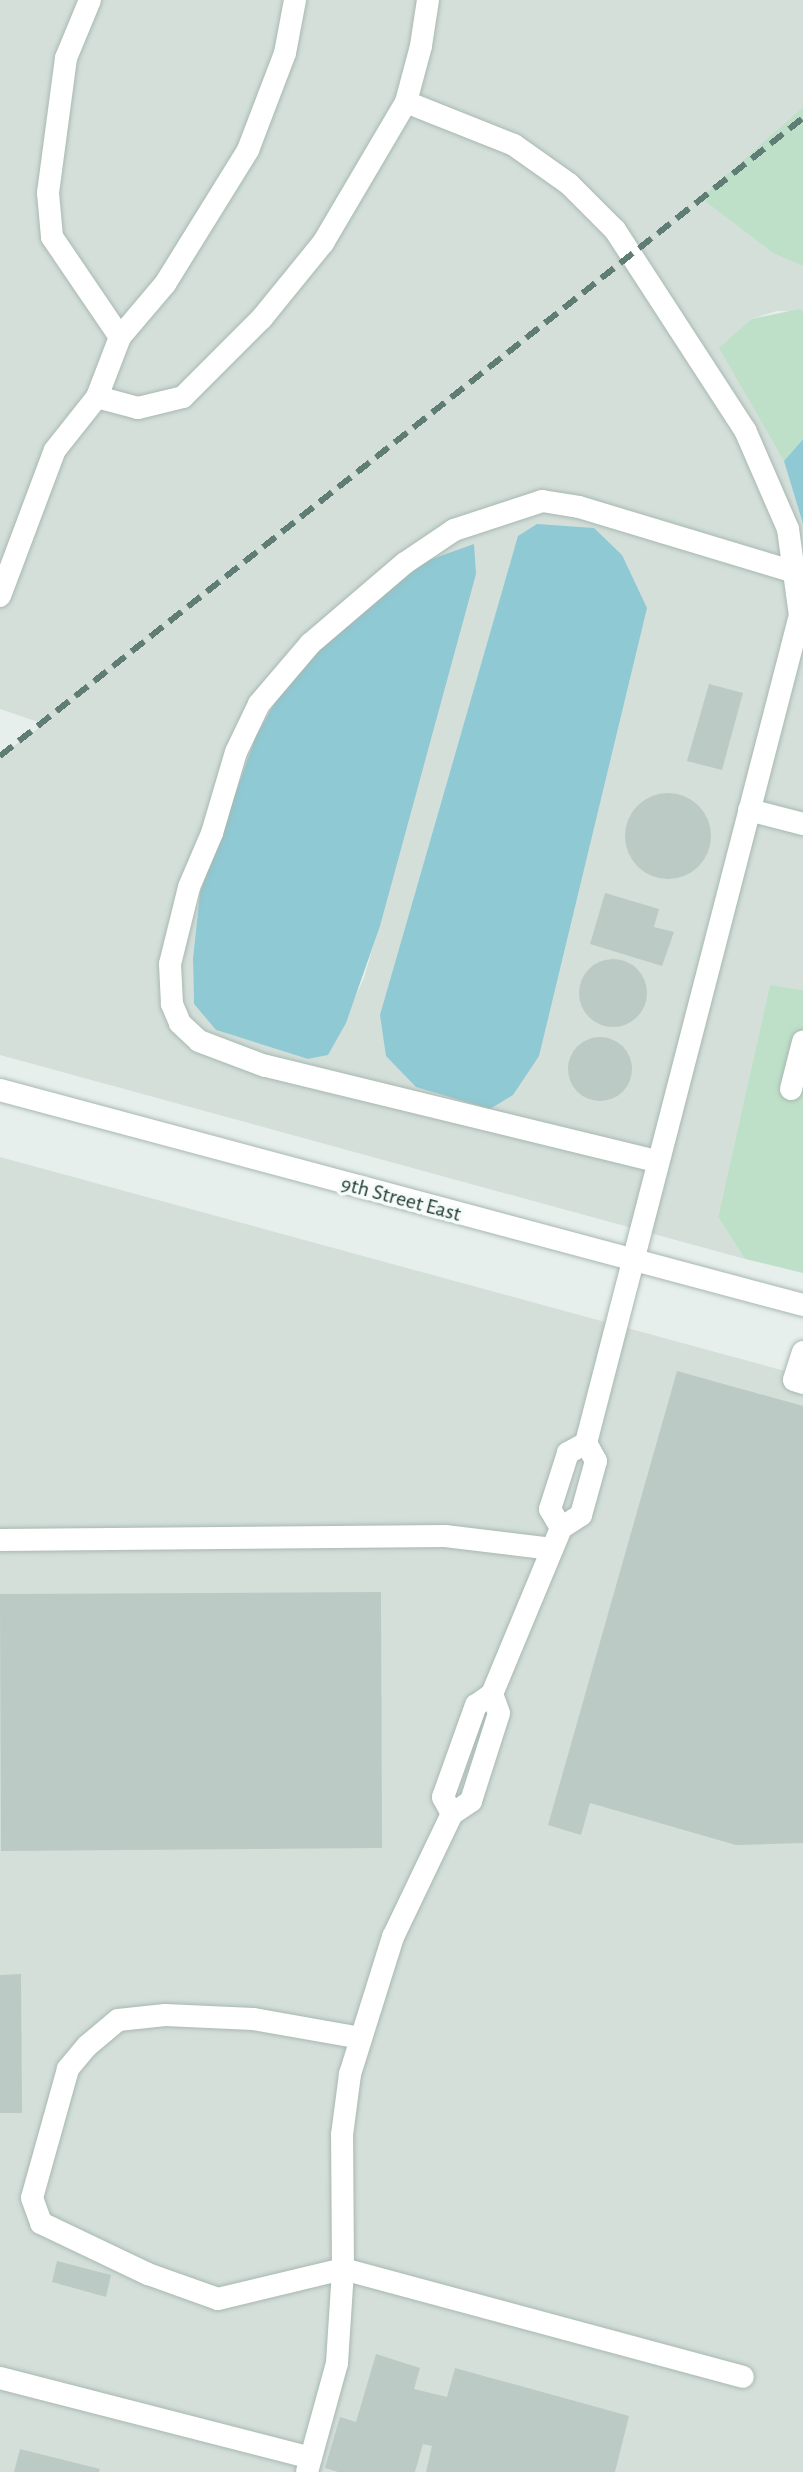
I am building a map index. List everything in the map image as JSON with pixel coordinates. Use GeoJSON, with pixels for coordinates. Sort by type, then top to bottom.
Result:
{"type":"FeatureCollection","features":[{"type":"Feature","properties":{"kind":"street"},"geometry":{"type":"LineString","coordinates":[[90,0],[66,58],[48,193],[52,237],[120,337]]}},
{"type":"Feature","properties":{"kind":"street"},"geometry":{"type":"LineString","coordinates":[[0,596],[55,450],[97,397],[120,337],[165,284],[248,150],[285,53],[295,0]]}},
{"type":"Feature","properties":{"kind":"street"},"geometry":{"type":"LineString","coordinates":[[97,397],[138,408],[183,397],[262,318],[323,243],[406,102],[421,46],[428,0]]}},
{"type":"Feature","properties":{"kind":"street"},"geometry":{"type":"LineString","coordinates":[[0,2378],[309,2465],[337,2363],[343,2269],[342,2135],[350,2074],[393,1937],[452,1814],[471,1801],[499,1713],[492,1694],[556,1538],[581,1515],[596,1461],[586,1443],[656,1161],[800,615],[788,529],[745,430],[615,230],[569,184],[514,145],[406,102]]}},
{"type":"Feature","properties":{"kind":"street"},"geometry":{"type":"LineString","coordinates":[[656,1161],[265,1066],[199,1041],[180,1023],[172,1004],[170,964],[189,887],[212,833],[236,752],[259,704],[310,644],[405,563],[454,530],[542,501],[579,507],[794,572]]}},
{"type":"Feature","properties":{"kind":"street"},"geometry":{"type":"LineString","coordinates":[[749,810],[803,824]]}},
{"type":"Feature","properties":{"kind":"street"},"geometry":{"type":"LineString","coordinates":[[791,1089],[803,1042]]}},
{"type":"Feature","properties":{"kind":"street","name":"9th Street East"},"geometry":{"type":"LineString","coordinates":[[0,1090],[803,1305]]}},
{"type":"Feature","properties":{"kind":"street"},"geometry":{"type":"LineString","coordinates":[[803,1352],[794,1380],[803,1383]]}},
{"type":"Feature","properties":{"kind":"street"},"geometry":{"type":"LineString","coordinates":[[556,1538],[550,1509],[568,1453],[586,1443]]}},
{"type":"Feature","properties":{"kind":"street"},"geometry":{"type":"LineString","coordinates":[[0,1540],[556,1538]]}},
{"type":"Feature","properties":{"kind":"street"},"geometry":{"type":"LineString","coordinates":[[361,2038],[253,2019],[165,2015],[118,2020],[87,2046],[68,2069],[32,2198],[41,2223],[148,2274],[218,2299],[343,2269],[743,2377]]}},
{"type":"Feature","properties":{"kind":"shaded area"},"geometry":{"type":"Polygon","coordinates":[[[0,0],[803,0],[803,107],[702,198],[774,254],[803,266],[803,311],[777,311],[751,319],[720,348],[781,450],[803,524],[803,990],[770,986],[718,1217],[745,1259],[0,1055],[0,756],[44,724],[0,709],[0,0]],[[622,555],[539,1056],[550,999],[622,555]],[[392,880],[200,893],[193,958],[194,1004],[216,1030],[308,1059],[328,1055],[364,978],[392,880]]]}},
{"type":"Feature","properties":{"kind":"shaded area"},"geometry":{"type":"Polygon","coordinates":[[[0,1157],[803,1376],[803,2472],[0,2472],[0,1157]]]}},
{"type":"Feature","properties":{"kind":"green space"},"geometry":{"type":"Polygon","coordinates":[[[803,107],[803,266],[774,254],[701,198],[803,107]]]}},
{"type":"Feature","properties":{"kind":"green space"},"geometry":{"type":"Polygon","coordinates":[[[799,309],[803,311],[803,439],[784,461],[719,348],[751,319],[799,309]]]}},
{"type":"Feature","properties":{"kind":"green space"},"geometry":{"type":"Polygon","coordinates":[[[770,985],[803,990],[803,1273],[745,1259],[718,1217],[770,985]]]}},
{"type":"Feature","properties":{"kind":"water"},"geometry":{"type":"Polygon","coordinates":[[[803,439],[803,524],[784,461],[803,439]]]}},
{"type":"Feature","properties":{"kind":"water"},"geometry":{"type":"Polygon","coordinates":[[[537,524],[594,528],[622,555],[647,608],[539,1056],[513,1095],[490,1109],[416,1087],[386,1056],[380,1015],[518,536],[537,524]]]}},
{"type":"Feature","properties":{"kind":"water"},"geometry":{"type":"Polygon","coordinates":[[[474,544],[476,574],[380,926],[346,1023],[328,1055],[308,1059],[216,1030],[194,1004],[193,958],[200,893],[256,736],[297,664],[404,569],[474,544]]]}},
{"type":"Feature","properties":{"kind":"building"},"geometry":{"type":"Polygon","coordinates":[[[709,684],[743,693],[722,770],[687,761],[709,684]]]}},
{"type":"Feature","properties":{"kind":"building"},"geometry":{"type":"Polygon","coordinates":[[[668,793],[692,800],[704,812],[711,836],[704,860],[692,872],[668,879],[644,872],[632,860],[625,836],[632,812],[644,800],[668,793]]]}},
{"type":"Feature","properties":{"kind":"building"},"geometry":{"type":"Polygon","coordinates":[[[605,893],[659,909],[654,927],[674,932],[662,966],[590,944],[605,893]]]}},
{"type":"Feature","properties":{"kind":"building"},"geometry":{"type":"Polygon","coordinates":[[[613,959],[637,969],[647,993],[637,1017],[613,1027],[589,1017],[579,993],[589,969],[613,959]]]}},
{"type":"Feature","properties":{"kind":"building"},"geometry":{"type":"Polygon","coordinates":[[[594,1037],[606,1037],[623,1046],[630,1057],[630,1081],[623,1092],[606,1101],[594,1101],[582,1096],[573,1087],[568,1075],[568,1063],[573,1051],[582,1042],[594,1037]]]}},
{"type":"Feature","properties":{"kind":"building"},"geometry":{"type":"Polygon","coordinates":[[[677,1371],[803,1406],[803,1843],[736,1845],[590,1803],[581,1835],[548,1825],[677,1371]]]}},
{"type":"Feature","properties":{"kind":"building"},"geometry":{"type":"Polygon","coordinates":[[[381,1592],[382,1848],[1,1851],[0,1594],[381,1592]]]}},
{"type":"Feature","properties":{"kind":"building"},"geometry":{"type":"Polygon","coordinates":[[[21,1974],[22,2113],[0,2113],[0,1975],[21,1974]]]}},
{"type":"Feature","properties":{"kind":"building"},"geometry":{"type":"Polygon","coordinates":[[[57,2261],[111,2275],[106,2297],[52,2282],[57,2261]]]}},
{"type":"Feature","properties":{"kind":"building"},"geometry":{"type":"Polygon","coordinates":[[[376,2354],[420,2368],[414,2389],[447,2397],[455,2368],[629,2416],[615,2472],[426,2472],[432,2446],[423,2444],[415,2472],[338,2472],[325,2468],[340,2417],[356,2422],[376,2354]]]}},
{"type":"Feature","properties":{"kind":"building"},"geometry":{"type":"Polygon","coordinates":[[[20,2449],[100,2469],[99,2472],[14,2472],[20,2449]]]}},
{"type":"Feature","properties":{"kind":"railway"},"geometry":{"type":"LineString","coordinates":[[0,756],[803,118]]}}]}
